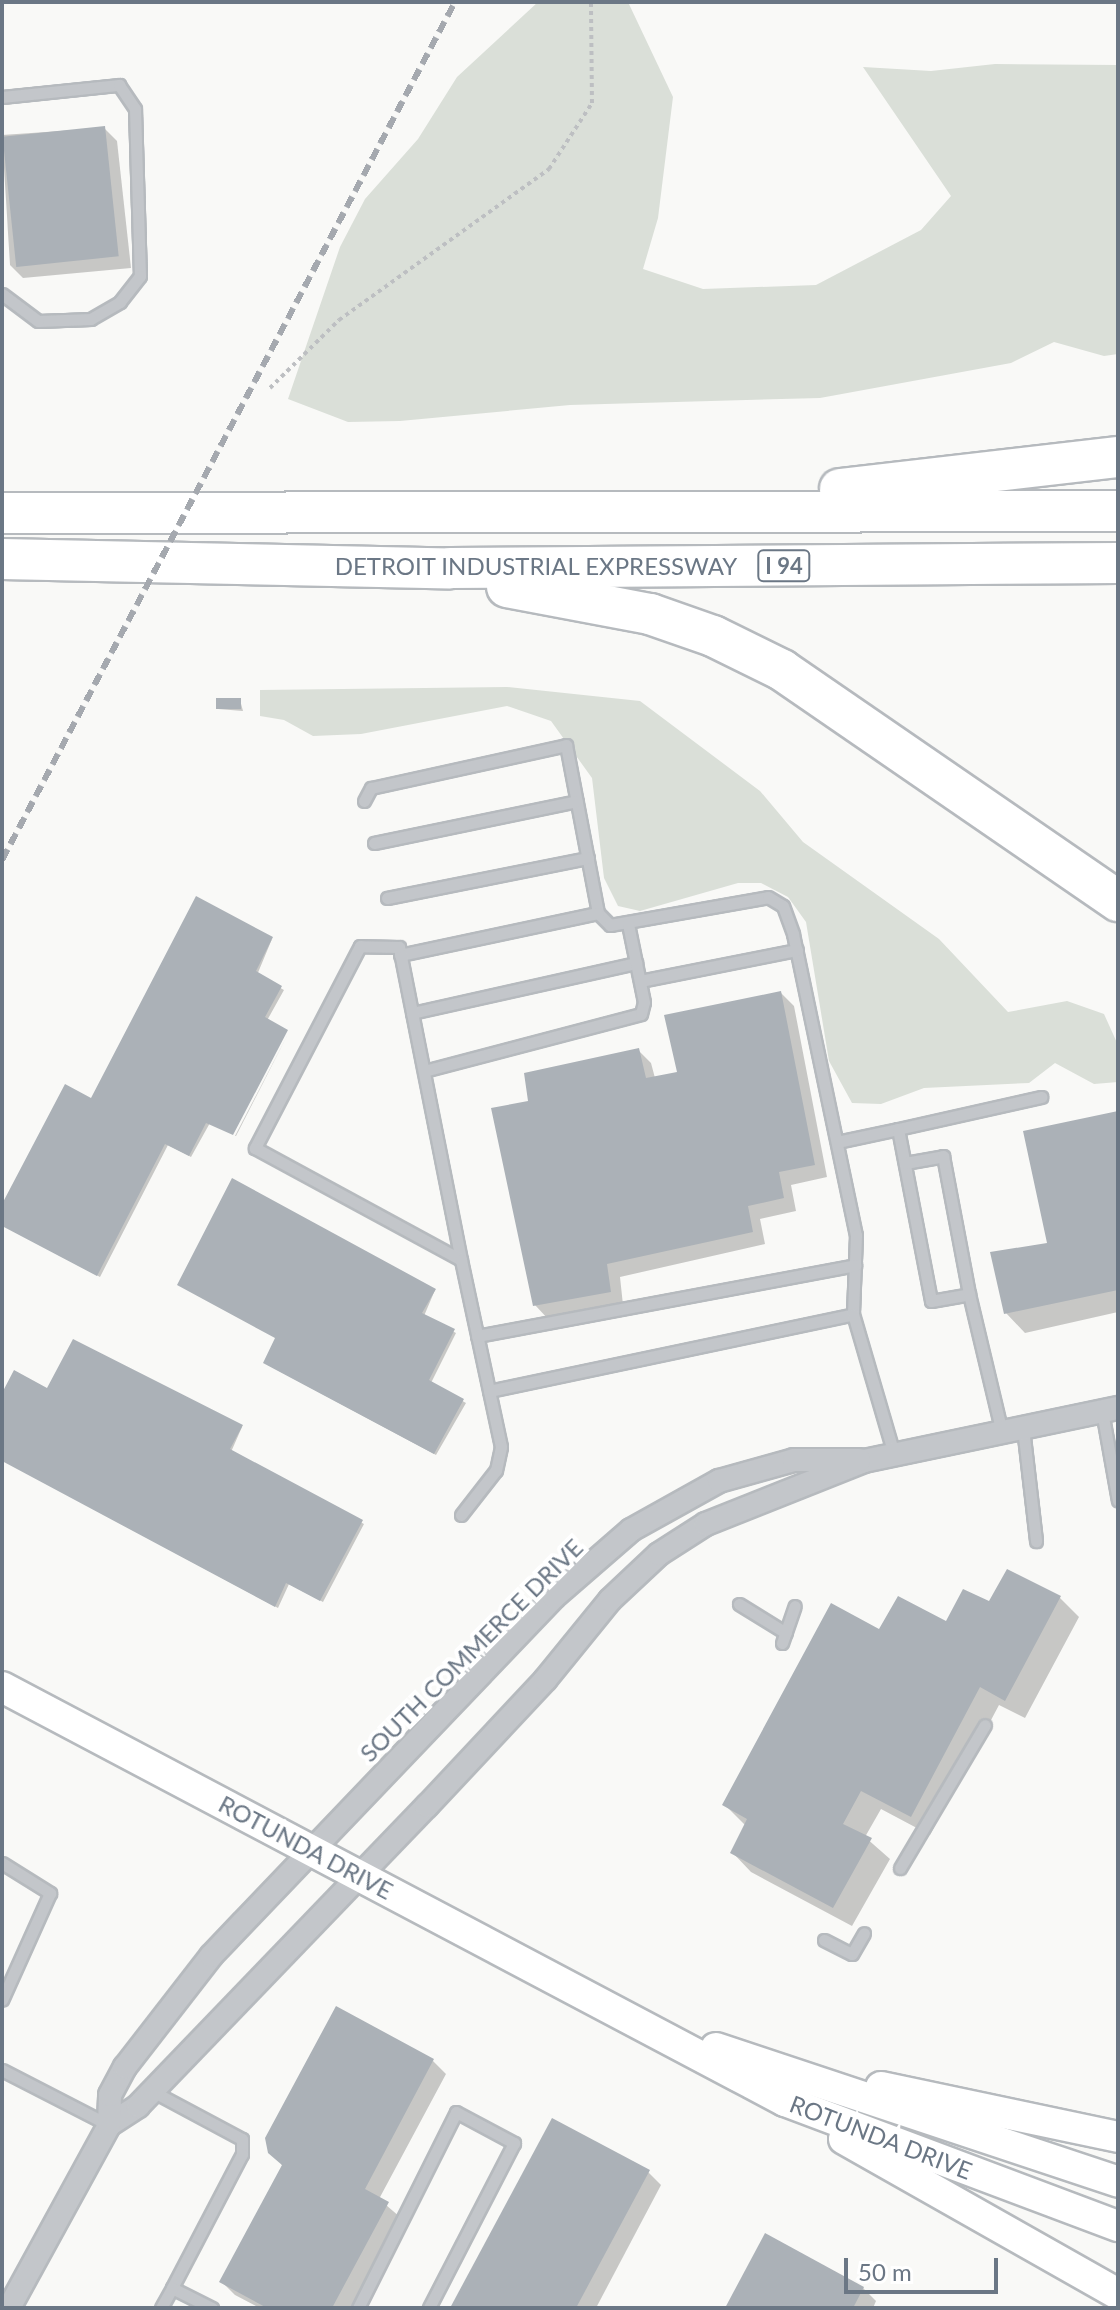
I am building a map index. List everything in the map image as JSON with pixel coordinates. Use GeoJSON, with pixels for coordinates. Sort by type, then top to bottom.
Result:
{"type":"FeatureCollection","features":[{"type":"Feature","properties":{"kind":"highway"},"geometry":{"type":"LineString","coordinates":[[651,510],[1118,457]]}},
{"type":"Feature","properties":{"kind":"highway"},"geometry":{"type":"LineString","coordinates":[[2,513],[1118,511]]}},
{"type":"Feature","properties":{"kind":"highway","name":"DETROIT INDUSTRIAL EXPRESSWAY"},"geometry":{"type":"LineString","coordinates":[[2,559],[450,568],[1118,563]]}},
{"type":"Feature","properties":{"kind":"highway"},"geometry":{"type":"LineString","coordinates":[[450,568],[506,587],[650,614],[713,636],[782,670],[1118,901]]}},
{"type":"Feature","properties":{"kind":"main road","name":"ROTUNDA DRIVE"},"geometry":{"type":"LineString","coordinates":[[2,1687],[785,2101],[1118,2226]]}},
{"type":"Feature","properties":{"kind":"main road","name":"ROTUNDA DRIVE"},"geometry":{"type":"LineString","coordinates":[[609,2008],[737,2056],[1118,2182]]}},
{"type":"Feature","properties":{"kind":"main road"},"geometry":{"type":"LineString","coordinates":[[609,2008],[684,2060],[772,2108],[842,2138],[1118,2294]]}},
{"type":"Feature","properties":{"kind":"main road"},"geometry":{"type":"LineString","coordinates":[[737,2056],[789,2058],[894,2091],[1118,2137]]}},
{"type":"Feature","properties":{"kind":"street","name":"SOUTH COMMERCE DRIVE"},"geometry":{"type":"LineString","coordinates":[[109,2125],[152,2091],[545,1680],[610,1600],[659,1554],[706,1524],[864,1461],[1110,1410]]}},
{"type":"Feature","properties":{"kind":"street","name":"SOUTH COMMERCE DRIVE"},"geometry":{"type":"LineString","coordinates":[[109,2125],[110,2095],[125,2067],[211,1956],[554,1597],[631,1530],[685,1498],[759,1467],[829,1458],[864,1461]]}},
{"type":"Feature","properties":{"kind":"street"},"geometry":{"type":"LineString","coordinates":[[9,2308],[109,2125]]}},
{"type":"Feature","properties":{"kind":"lane"},"geometry":{"type":"LineString","coordinates":[[2,97],[119,85],[135,109],[140,276],[120,302],[91,319],[38,321],[2,294]]}},
{"type":"Feature","properties":{"kind":"lane"},"geometry":{"type":"LineString","coordinates":[[364,801],[371,788],[566,745],[598,913],[610,925],[768,897],[783,906],[797,950],[856,1235],[853,1314],[894,1454]]}},
{"type":"Feature","properties":{"kind":"lane"},"geometry":{"type":"LineString","coordinates":[[374,843],[577,801]]}},
{"type":"Feature","properties":{"kind":"lane"},"geometry":{"type":"LineString","coordinates":[[387,898],[588,858]]}},
{"type":"Feature","properties":{"kind":"lane"},"geometry":{"type":"LineString","coordinates":[[400,955],[598,913]]}},
{"type":"Feature","properties":{"kind":"lane"},"geometry":{"type":"LineString","coordinates":[[424,1071],[631,1020],[641,1014],[644,1002],[628,924]]}},
{"type":"Feature","properties":{"kind":"lane"},"geometry":{"type":"LineString","coordinates":[[461,1260],[255,1148],[360,946],[399,947],[501,1447],[496,1470],[461,1515]]}},
{"type":"Feature","properties":{"kind":"lane"},"geometry":{"type":"LineString","coordinates":[[640,981],[797,950]]}},
{"type":"Feature","properties":{"kind":"lane"},"geometry":{"type":"LineString","coordinates":[[412,1013],[636,963]]}},
{"type":"Feature","properties":{"kind":"lane"},"geometry":{"type":"LineString","coordinates":[[837,1142],[1041,1097]]}},
{"type":"Feature","properties":{"kind":"lane"},"geometry":{"type":"LineString","coordinates":[[898,1129],[931,1301],[969,1294]]}},
{"type":"Feature","properties":{"kind":"lane"},"geometry":{"type":"LineString","coordinates":[[905,1163],[943,1156],[969,1294],[1013,1430],[1036,1541]]}},
{"type":"Feature","properties":{"kind":"lane"},"geometry":{"type":"LineString","coordinates":[[477,1336],[855,1265]]}},
{"type":"Feature","properties":{"kind":"lane"},"geometry":{"type":"LineString","coordinates":[[489,1391],[853,1314]]}},
{"type":"Feature","properties":{"kind":"lane"},"geometry":{"type":"LineString","coordinates":[[1110,1410],[1118,1501]]}},
{"type":"Feature","properties":{"kind":"lane"},"geometry":{"type":"LineString","coordinates":[[739,1604],[784,1638],[795,1606]]}},
{"type":"Feature","properties":{"kind":"lane"},"geometry":{"type":"LineString","coordinates":[[900,1868],[985,1725]]}},
{"type":"Feature","properties":{"kind":"lane"},"geometry":{"type":"LineString","coordinates":[[2,1863],[50,1893],[2,2000]]}},
{"type":"Feature","properties":{"kind":"lane"},"geometry":{"type":"LineString","coordinates":[[824,1940],[852,1954],[864,1933]]}},
{"type":"Feature","properties":{"kind":"lane"},"geometry":{"type":"LineString","coordinates":[[2,2070],[109,2125]]}},
{"type":"Feature","properties":{"kind":"lane"},"geometry":{"type":"LineString","coordinates":[[152,2091],[242,2139],[242,2154],[161,2308]]}},
{"type":"Feature","properties":{"kind":"lane"},"geometry":{"type":"LineString","coordinates":[[358,2308],[456,2112],[514,2143],[429,2308]]}},
{"type":"Feature","properties":{"kind":"lane"},"geometry":{"type":"LineString","coordinates":[[172,2288],[212,2308]]}},
{"type":"Feature","properties":{"kind":"path"},"geometry":{"type":"LineString","coordinates":[[270,388],[339,320],[549,169],[592,103],[591,2]]}},
{"type":"Feature","properties":{"kind":"shaded area"},"geometry":{"type":"Polygon","coordinates":[[[538,2],[628,2],[673,97],[658,218],[643,269],[703,289],[816,285],[921,230],[951,196],[863,67],[931,71],[995,64],[1118,65],[1118,354],[1104,356],[1054,342],[1011,363],[820,398],[570,405],[400,421],[348,422],[288,399],[340,247],[365,199],[418,139],[457,77],[538,2]]]}},
{"type":"Feature","properties":{"kind":"shaded area"},"geometry":{"type":"Polygon","coordinates":[[[507,687],[640,701],[760,791],[803,842],[939,939],[1008,1012],[1067,1001],[1104,1014],[1118,1045],[1118,1082],[1094,1084],[1055,1063],[1029,1083],[924,1088],[881,1104],[852,1103],[829,1061],[806,922],[788,897],[761,883],[738,883],[640,911],[618,906],[604,878],[592,778],[551,721],[507,706],[361,734],[313,736],[284,720],[260,716],[260,690],[507,687]]]}},
{"type":"Feature","properties":{"kind":"building"},"geometry":{"type":"Polygon","coordinates":[[[105,126],[119,256],[16,267],[3,137],[105,126]]]}},
{"type":"Feature","properties":{"kind":"building"},"geometry":{"type":"Polygon","coordinates":[[[216,698],[241,698],[241,709],[216,709],[216,698]]]}},
{"type":"Feature","properties":{"kind":"building"},"geometry":{"type":"Polygon","coordinates":[[[196,896],[273,937],[256,971],[282,986],[265,1017],[288,1030],[233,1135],[206,1123],[189,1156],[165,1144],[97,1276],[2,1226],[2,1204],[65,1084],[91,1098],[196,896]]]}},
{"type":"Feature","properties":{"kind":"building"},"geometry":{"type":"Polygon","coordinates":[[[781,991],[815,1165],[779,1172],[784,1198],[748,1206],[753,1232],[607,1264],[611,1292],[533,1306],[491,1108],[528,1101],[524,1073],[639,1048],[646,1078],[677,1072],[664,1015],[781,991]]]}},
{"type":"Feature","properties":{"kind":"building"},"geometry":{"type":"Polygon","coordinates":[[[1118,1111],[1118,1290],[1004,1314],[990,1252],[1047,1243],[1023,1131],[1118,1111]]]}},
{"type":"Feature","properties":{"kind":"building"},"geometry":{"type":"Polygon","coordinates":[[[232,1178],[436,1289],[422,1313],[455,1329],[429,1380],[464,1399],[434,1454],[263,1363],[275,1338],[177,1285],[232,1178]]]}},
{"type":"Feature","properties":{"kind":"building"},"geometry":{"type":"Polygon","coordinates":[[[73,1339],[243,1425],[230,1449],[363,1520],[320,1601],[286,1583],[275,1607],[2,1461],[2,1393],[14,1370],[47,1388],[73,1339]]]}},
{"type":"Feature","properties":{"kind":"building"},"geometry":{"type":"Polygon","coordinates":[[[1007,1569],[1061,1596],[1005,1701],[980,1687],[911,1817],[861,1791],[843,1824],[872,1838],[833,1908],[730,1853],[747,1819],[722,1805],[831,1603],[879,1629],[898,1596],[946,1621],[963,1589],[989,1601],[1007,1569]]]}},
{"type":"Feature","properties":{"kind":"building"},"geometry":{"type":"Polygon","coordinates":[[[336,2006],[434,2059],[365,2189],[389,2202],[332,2308],[267,2308],[219,2282],[282,2165],[268,2153],[265,2138],[336,2006]]]}},
{"type":"Feature","properties":{"kind":"building"},"geometry":{"type":"Polygon","coordinates":[[[552,2118],[650,2170],[576,2308],[450,2308],[552,2118]]]}},
{"type":"Feature","properties":{"kind":"building"},"geometry":{"type":"Polygon","coordinates":[[[765,2233],[864,2287],[853,2308],[725,2308],[765,2233]]]}},
{"type":"Feature","properties":{"kind":"railway"},"geometry":{"type":"LineString","coordinates":[[2,860],[455,2]]}}]}
